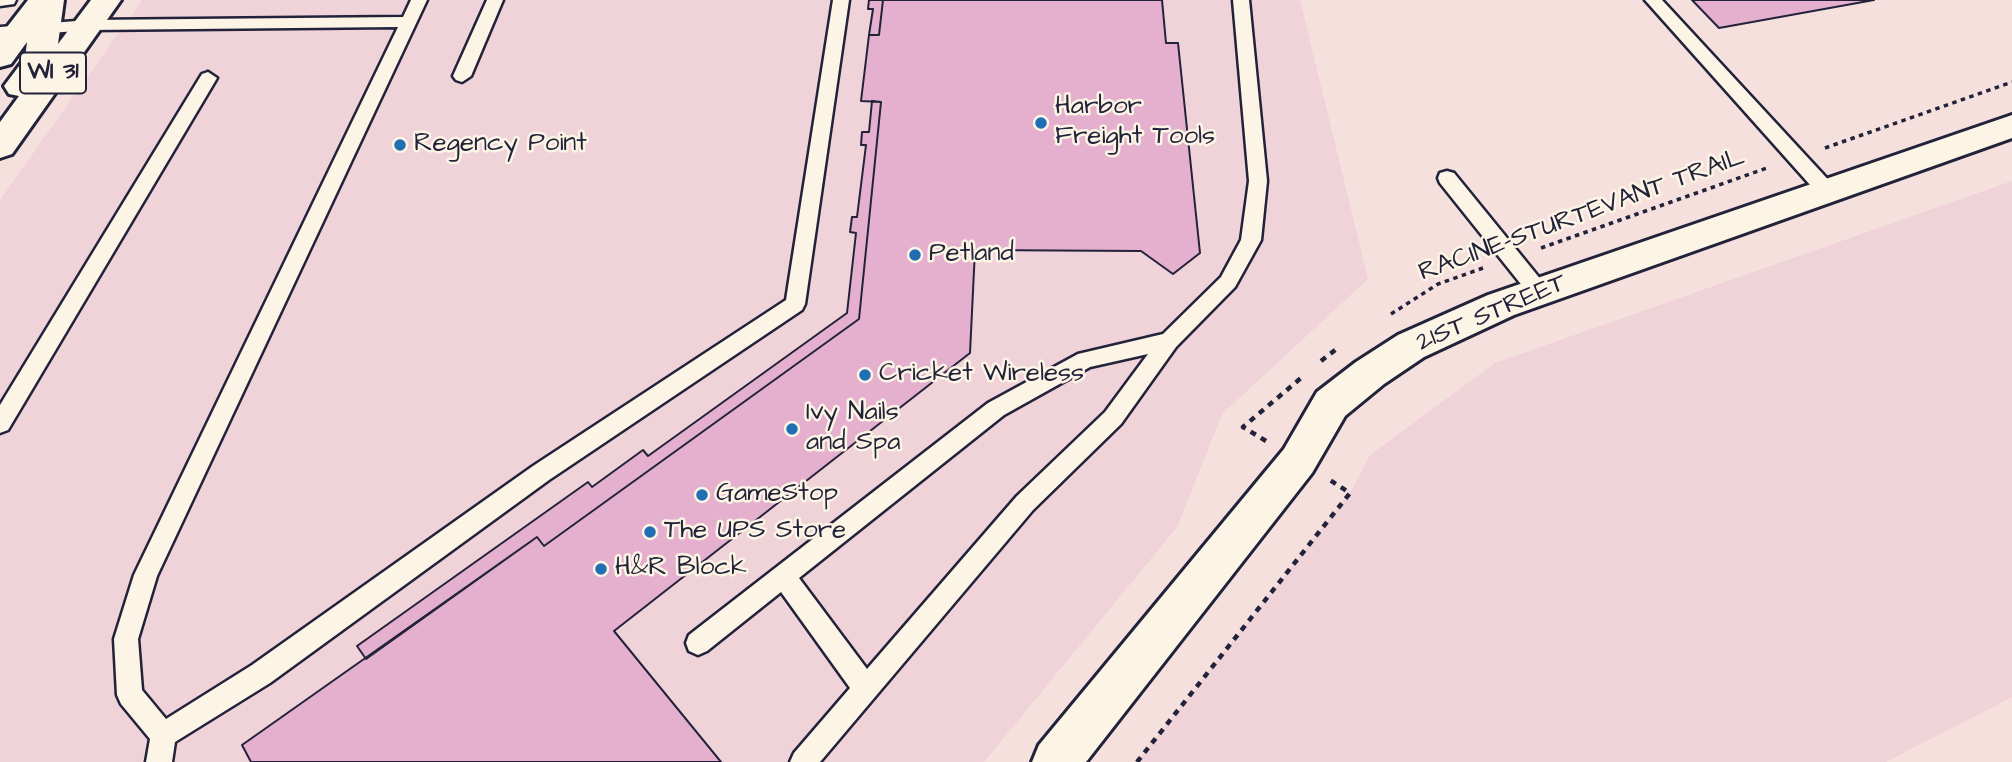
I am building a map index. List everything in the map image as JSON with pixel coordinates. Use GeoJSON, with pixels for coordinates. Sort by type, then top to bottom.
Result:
{"type":"FeatureCollection","features":[{"type":"Feature","properties":{"kind":"street","name":"WI 31"},"geometry":{"type":"LineString","coordinates":[[0,146],[96,8]]}},
{"type":"Feature","properties":{"kind":"street","name":"WI 31"},"geometry":{"type":"LineString","coordinates":[[0,57],[32,18]]}},
{"type":"Feature","properties":{"kind":"street"},"geometry":{"type":"LineString","coordinates":[[0,112],[40,60],[32,18]]}},
{"type":"Feature","properties":{"kind":"street","name":"21ST STREET"},"geometry":{"type":"LineString","coordinates":[[1056,762],[1298,461],[1331,404],[1370,373],[1411,346],[1455,324],[2012,126]]}},
{"type":"Feature","properties":{"kind":"lane"},"geometry":{"type":"LineString","coordinates":[[0,1],[8,0]]}},
{"type":"Feature","properties":{"kind":"lane"},"geometry":{"type":"LineString","coordinates":[[159,762],[163,735],[130,695],[125,639],[146,575],[419,0]]}},
{"type":"Feature","properties":{"kind":"lane"},"geometry":{"type":"LineString","coordinates":[[463,76],[495,0]]}},
{"type":"Feature","properties":{"kind":"lane"},"geometry":{"type":"LineString","coordinates":[[163,735],[261,674],[541,473],[795,304],[841,0]]}},
{"type":"Feature","properties":{"kind":"lane"},"geometry":{"type":"LineString","coordinates":[[803,762],[1025,503],[1113,418],[1169,341],[1228,282],[1251,240],[1258,181],[1241,0]]}},
{"type":"Feature","properties":{"kind":"lane"},"geometry":{"type":"LineString","coordinates":[[1653,0],[1827,191]]}},
{"type":"Feature","properties":{"kind":"lane"},"geometry":{"type":"LineString","coordinates":[[32,18],[96,8],[409,22]]}},
{"type":"Feature","properties":{"kind":"lane"},"geometry":{"type":"LineString","coordinates":[[0,424],[208,78]]}},
{"type":"Feature","properties":{"kind":"lane"},"geometry":{"type":"LineString","coordinates":[[1447,178],[1539,292]]}},
{"type":"Feature","properties":{"kind":"lane"},"geometry":{"type":"LineString","coordinates":[[698,643],[996,409],[1085,360],[1169,341]]}},
{"type":"Feature","properties":{"kind":"lane"},"geometry":{"type":"LineString","coordinates":[[783,576],[866,689]]}},
{"type":"Feature","properties":{"kind":"path","name":"RACINE-STURTEVANT TRAIL"},"geometry":{"type":"LineString","coordinates":[[1385,318],[1438,284],[2012,82]]}},
{"type":"Feature","properties":{"kind":"path"},"geometry":{"type":"LineString","coordinates":[[1312,369],[1342,345]]}},
{"type":"Feature","properties":{"kind":"path"},"geometry":{"type":"LineString","coordinates":[[1138,762],[1350,493],[1243,427],[1302,377]]}},
{"type":"Feature","properties":{"kind":"shaded area"},"geometry":{"type":"Polygon","coordinates":[[[142,0],[1300,0],[1368,279],[1222,414],[1177,527],[984,762],[0,762],[0,200],[142,0]]]}},
{"type":"Feature","properties":{"kind":"shaded area"},"geometry":{"type":"Polygon","coordinates":[[[2012,181],[2012,697],[1886,762],[1137,762],[1350,493],[1370,455],[1495,363],[2012,181]]]}},
{"type":"Feature","properties":{"kind":"building"},"geometry":{"type":"Polygon","coordinates":[[[869,0],[883,0],[879,35],[869,35],[873,9],[868,9],[869,0]]]}},
{"type":"Feature","properties":{"kind":"building"},"geometry":{"type":"Polygon","coordinates":[[[883,0],[1162,0],[1166,43],[1178,43],[1200,253],[1173,274],[1141,251],[975,250],[970,353],[614,631],[721,762],[251,762],[242,745],[537,537],[544,546],[859,319],[881,102],[861,101],[869,35],[879,35],[883,0]]]}},
{"type":"Feature","properties":{"kind":"building"},"geometry":{"type":"Polygon","coordinates":[[[1692,0],[1874,0],[1719,28],[1692,0]]]}},
{"type":"Feature","properties":{"kind":"building"},"geometry":{"type":"Polygon","coordinates":[[[872,101],[881,102],[859,319],[544,546],[537,537],[366,659],[357,646],[588,482],[592,487],[643,450],[648,456],[847,313],[856,233],[850,232],[852,217],[857,217],[866,145],[861,145],[862,132],[869,132],[872,101]]]}},
{"type":"Feature","properties":{"kind":"place","name":"Harbor Freight Tools"},"geometry":{"type":"Point","coordinates":[1041,123]}},
{"type":"Feature","properties":{"kind":"place","name":"Regency Point"},"geometry":{"type":"Point","coordinates":[400,145]}},
{"type":"Feature","properties":{"kind":"place","name":"Petland"},"geometry":{"type":"Point","coordinates":[915,255]}},
{"type":"Feature","properties":{"kind":"place","name":"Cricket Wireless"},"geometry":{"type":"Point","coordinates":[865,375]}},
{"type":"Feature","properties":{"kind":"place","name":"Ivy Nails and Spa"},"geometry":{"type":"Point","coordinates":[792,429]}},
{"type":"Feature","properties":{"kind":"place","name":"GameStop"},"geometry":{"type":"Point","coordinates":[702,495]}},
{"type":"Feature","properties":{"kind":"place","name":"The UPS Store"},"geometry":{"type":"Point","coordinates":[650,532]}},
{"type":"Feature","properties":{"kind":"place","name":"H&R Block"},"geometry":{"type":"Point","coordinates":[601,569]}}]}
